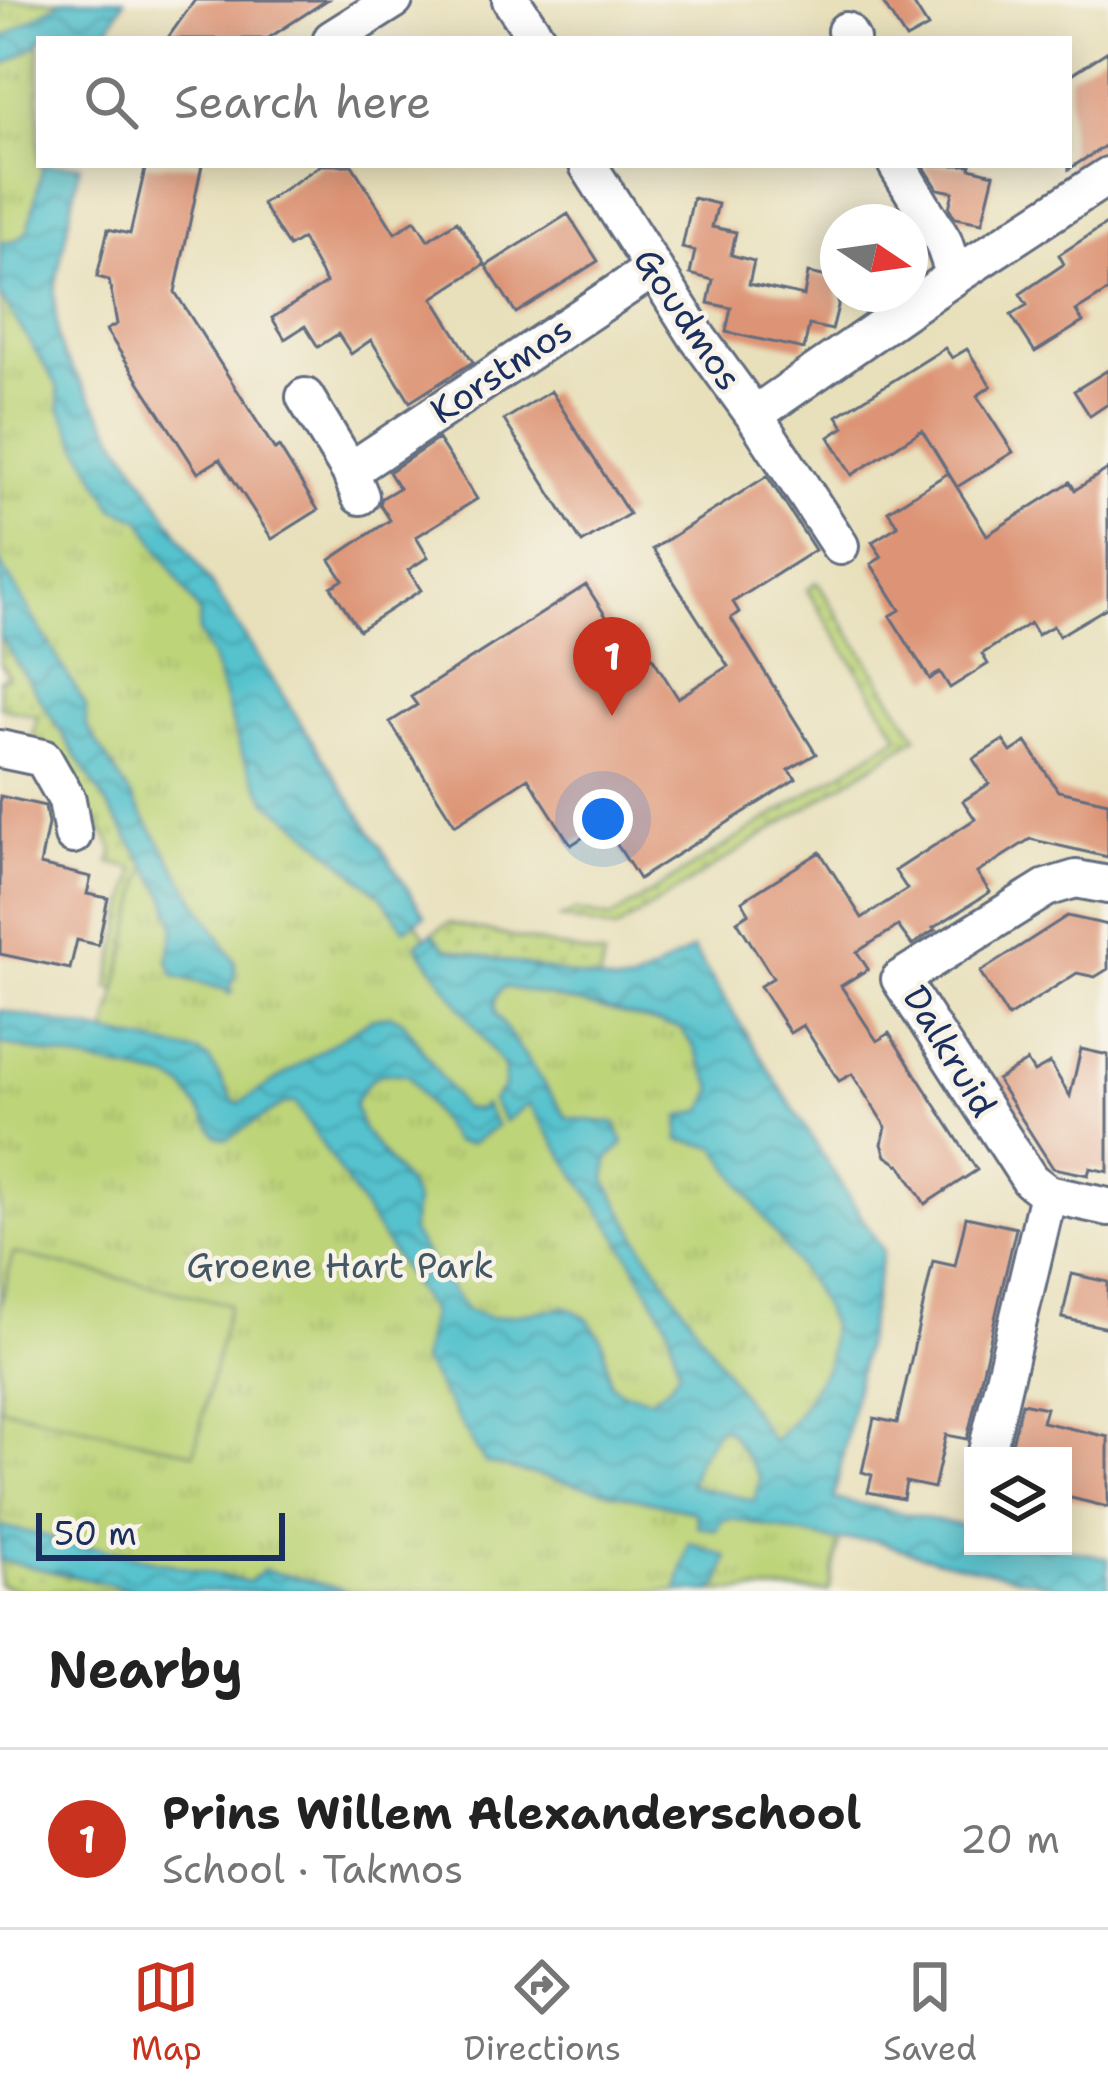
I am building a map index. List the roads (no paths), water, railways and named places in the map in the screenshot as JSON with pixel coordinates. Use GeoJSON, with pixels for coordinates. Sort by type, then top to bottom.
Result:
{"type":"FeatureCollection","features":[{"type":"Feature","properties":{"kind":"street"},"geometry":{"type":"LineString","coordinates":[[337,36],[394,0]]}},
{"type":"Feature","properties":{"kind":"street"},"geometry":{"type":"LineString","coordinates":[[512,0],[535,36]]}},
{"type":"Feature","properties":{"kind":"street","name":"Goudmos"},"geometry":{"type":"LineString","coordinates":[[590,168],[652,269],[754,415],[1108,176]]}},
{"type":"Feature","properties":{"kind":"street"},"geometry":{"type":"LineString","coordinates":[[899,168],[944,241],[955,276]]}},
{"type":"Feature","properties":{"kind":"street","name":"Korstmos"},"geometry":{"type":"LineString","coordinates":[[305,397],[355,483],[652,269]]}},
{"type":"Feature","properties":{"kind":"street"},"geometry":{"type":"LineString","coordinates":[[754,415],[840,546]]}},
{"type":"Feature","properties":{"kind":"street"},"geometry":{"type":"LineString","coordinates":[[0,749],[43,758],[67,800],[74,835]]}},
{"type":"Feature","properties":{"kind":"street","name":"Dalkruid"},"geometry":{"type":"LineString","coordinates":[[1048,1194],[1030,1180],[901,979],[1046,888],[1076,879],[1108,885]]}},
{"type":"Feature","properties":{"kind":"street"},"geometry":{"type":"LineString","coordinates":[[988,1447],[1048,1194],[1108,1207]]}},
{"type":"Feature","properties":{"kind":"water"},"geometry":{"type":"Polygon","coordinates":[[[63,0],[124,0],[108,36],[36,36],[36,46],[0,67],[0,40],[63,0]]]}},
{"type":"Feature","properties":{"kind":"water"},"geometry":{"type":"Polygon","coordinates":[[[42,168],[79,168],[54,292],[64,356],[425,916],[404,929],[381,896],[267,801],[242,754],[213,660],[199,632],[200,614],[141,520],[114,508],[60,408],[57,385],[0,295],[0,243],[15,241],[28,231],[42,168]]]}},
{"type":"Feature","properties":{"kind":"water"},"geometry":{"type":"Polygon","coordinates":[[[0,562],[86,706],[86,725],[235,962],[233,992],[175,976],[168,961],[175,928],[166,897],[0,636],[0,562]]]}},
{"type":"Feature","properties":{"kind":"water"},"geometry":{"type":"Polygon","coordinates":[[[432,933],[447,949],[615,984],[631,984],[693,949],[883,1251],[834,1499],[964,1526],[964,1555],[1072,1555],[1072,1550],[1108,1558],[1108,1591],[1078,1591],[922,1556],[874,1540],[831,1540],[734,1519],[723,1520],[716,1530],[698,1526],[695,1512],[485,1463],[422,1361],[431,1313],[295,1102],[227,1139],[217,1136],[185,1088],[169,1079],[0,1044],[0,1010],[199,1053],[209,1059],[234,1102],[240,1103],[371,1019],[391,1015],[403,1021],[463,1109],[478,1110],[484,1105],[497,1126],[470,1144],[454,1142],[408,1075],[374,1077],[354,1104],[363,1130],[407,1184],[415,1202],[411,1231],[438,1273],[467,1310],[491,1318],[568,1307],[589,1320],[603,1342],[610,1382],[621,1392],[650,1398],[668,1387],[679,1370],[668,1324],[618,1237],[529,1104],[505,1121],[492,1101],[504,1087],[505,1069],[416,944],[432,933]],[[504,987],[496,999],[496,1014],[567,1118],[614,1123],[624,1143],[608,1159],[606,1181],[645,1250],[773,1442],[796,1416],[828,1364],[831,1325],[813,1288],[716,1147],[679,1140],[680,1117],[704,1110],[714,1089],[694,1047],[680,1028],[504,987]],[[724,1428],[717,1430],[697,1461],[690,1485],[755,1501],[760,1478],[724,1428]]]}},
{"type":"Feature","properties":{"kind":"water"},"geometry":{"type":"Polygon","coordinates":[[[0,1526],[249,1582],[264,1570],[350,1591],[140,1591],[0,1560],[0,1526]]]}},
{"type":"Feature","properties":{"kind":"water"},"geometry":{"type":"Polygon","coordinates":[[[689,1542],[727,1557],[720,1584],[712,1591],[677,1591],[689,1542]]]}},
{"type":"Feature","properties":{"kind":"place","name":"Prins Willem Alexanderschool"},"geometry":{"type":"Point","coordinates":[612,716]}},
{"type":"Feature","properties":{"kind":"park label","name":"Groene Hart Park"},"geometry":{"type":"Point","coordinates":[340,1265]}}]}
